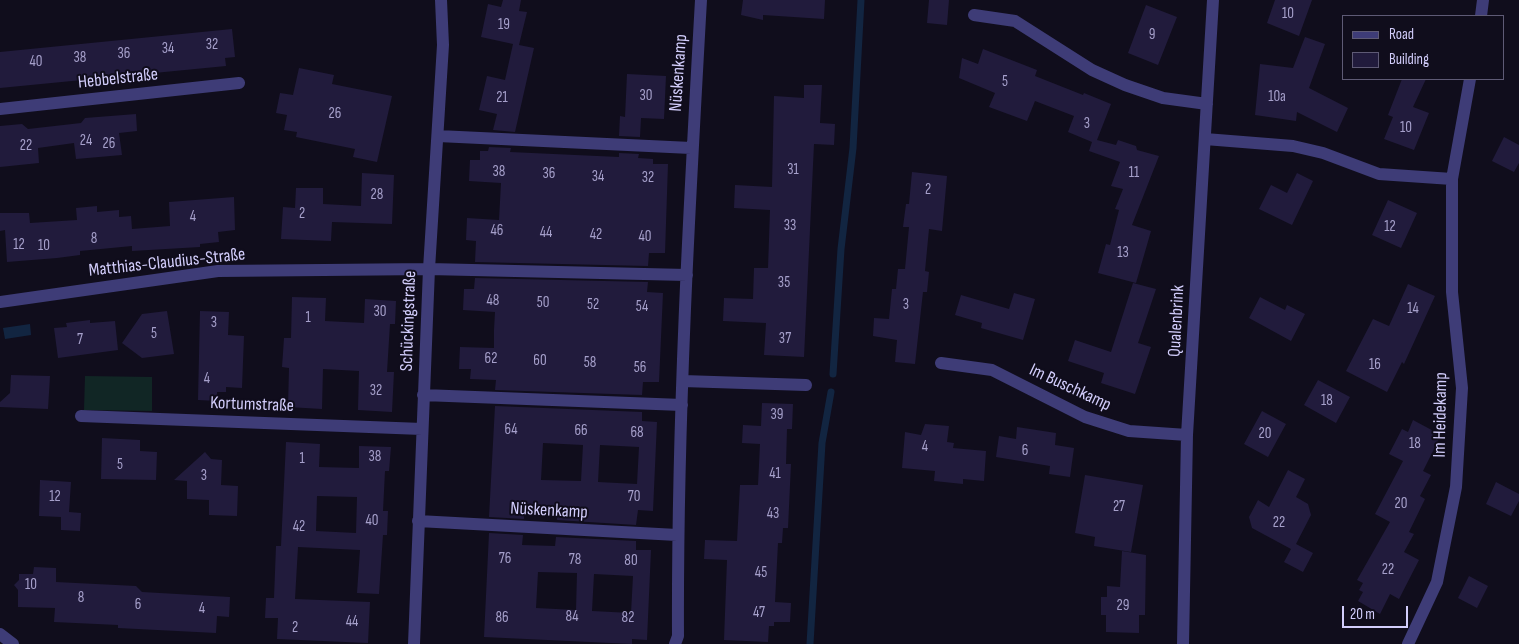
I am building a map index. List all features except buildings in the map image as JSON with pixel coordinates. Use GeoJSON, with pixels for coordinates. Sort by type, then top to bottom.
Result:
{"type":"FeatureCollection","features":[{"type":"Feature","properties":{"kind":"street","name":"Schückingstraße"},"geometry":{"type":"LineString","coordinates":[[414,644],[428,270],[443,45],[441,0]]}},
{"type":"Feature","properties":{"kind":"street","name":"Nüskenkamp"},"geometry":{"type":"LineString","coordinates":[[675,644],[678,636],[678,535],[691,148],[701,0]]}},
{"type":"Feature","properties":{"kind":"street","name":"Qualenbrink"},"geometry":{"type":"LineString","coordinates":[[1182,644],[1187,435],[1213,0]]}},
{"type":"Feature","properties":{"kind":"street"},"geometry":{"type":"LineString","coordinates":[[1481,15],[1483,0]]}},
{"type":"Feature","properties":{"kind":"street"},"geometry":{"type":"LineString","coordinates":[[974,15],[1015,21],[1092,70],[1125,85],[1163,98],[1207,104]]}},
{"type":"Feature","properties":{"kind":"street","name":"Im Heidekamp"},"geometry":{"type":"LineString","coordinates":[[1408,644],[1437,582],[1456,487],[1462,388],[1452,292],[1452,179],[1470,80]]}},
{"type":"Feature","properties":{"kind":"street","name":"Hebbelstraße"},"geometry":{"type":"LineString","coordinates":[[0,109],[239,83]]}},
{"type":"Feature","properties":{"kind":"street"},"geometry":{"type":"LineString","coordinates":[[438,136],[691,148]]}},
{"type":"Feature","properties":{"kind":"street"},"geometry":{"type":"LineString","coordinates":[[1205,139],[1293,146],[1323,153],[1379,174],[1452,179]]}},
{"type":"Feature","properties":{"kind":"street"},"geometry":{"type":"LineString","coordinates":[[428,270],[686,275]]}},
{"type":"Feature","properties":{"kind":"street","name":"Matthias-Claudius-Straße"},"geometry":{"type":"LineString","coordinates":[[0,302],[218,271],[428,270]]}},
{"type":"Feature","properties":{"kind":"street","name":"Im Buschkamp"},"geometry":{"type":"LineString","coordinates":[[942,363],[992,370],[1085,418],[1129,431],[1187,435]]}},
{"type":"Feature","properties":{"kind":"street"},"geometry":{"type":"LineString","coordinates":[[683,381],[806,385]]}},
{"type":"Feature","properties":{"kind":"street"},"geometry":{"type":"LineString","coordinates":[[423,395],[682,405]]}},
{"type":"Feature","properties":{"kind":"street","name":"Kortumstraße"},"geometry":{"type":"LineString","coordinates":[[81,416],[422,429]]}},
{"type":"Feature","properties":{"kind":"street","name":"Nüskenkamp"},"geometry":{"type":"LineString","coordinates":[[418,521],[678,535]]}},
{"type":"Feature","properties":{"kind":"street"},"geometry":{"type":"LineString","coordinates":[[0,634],[13,644]]}},
{"type":"Feature","properties":{"kind":"green space"},"geometry":{"type":"Polygon","coordinates":[[[85,376],[152,377],[152,411],[84,410],[85,376]]]}},
{"type":"Feature","properties":{"kind":"water"},"geometry":{"type":"Polygon","coordinates":[[[30,324],[31,335],[5,339],[3,328],[30,324]]]}},
{"type":"Feature","properties":{"kind":"waterway"},"geometry":{"type":"LineString","coordinates":[[833,374],[841,249],[853,148],[861,0]]}},
{"type":"Feature","properties":{"kind":"waterway"},"geometry":{"type":"LineString","coordinates":[[810,644],[822,443],[831,392]]}}]}
